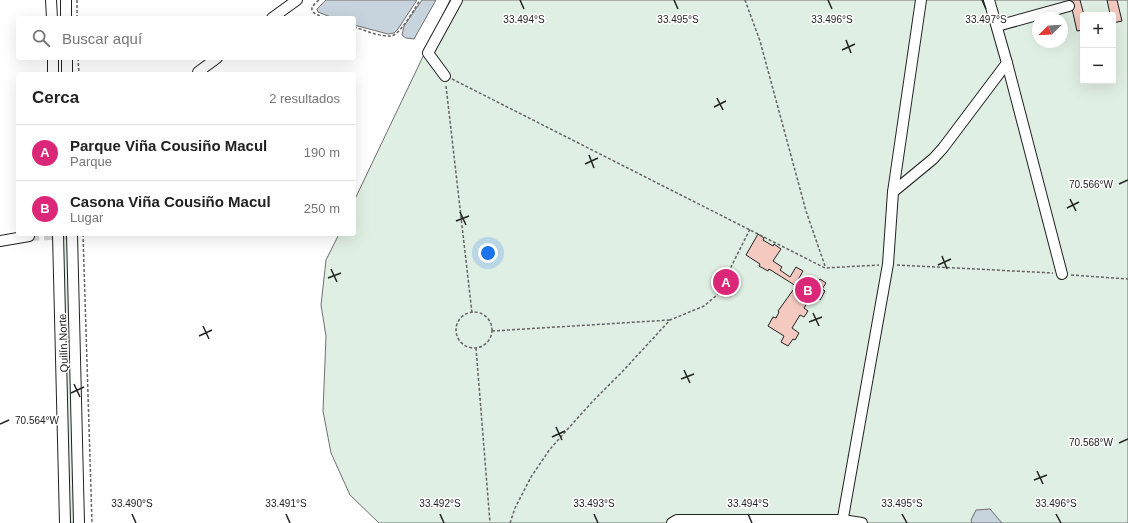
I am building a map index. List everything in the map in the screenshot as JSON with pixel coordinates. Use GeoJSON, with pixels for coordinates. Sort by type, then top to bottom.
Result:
{"type":"FeatureCollection","features":[{"type":"Feature","properties":{"kind":"street"},"geometry":{"type":"LineString","coordinates":[[51,0],[52,16]]}},
{"type":"Feature","properties":{"kind":"street"},"geometry":{"type":"LineString","coordinates":[[66,0],[66,16]]}},
{"type":"Feature","properties":{"kind":"street"},"geometry":{"type":"LineString","coordinates":[[275,16],[297,0]]}},
{"type":"Feature","properties":{"kind":"street"},"geometry":{"type":"LineString","coordinates":[[445,76],[428,52],[457,0]]}},
{"type":"Feature","properties":{"kind":"street"},"geometry":{"type":"LineString","coordinates":[[842,521],[888,264],[893,192],[921,0]]}},
{"type":"Feature","properties":{"kind":"street"},"geometry":{"type":"LineString","coordinates":[[989,0],[1062,274]]}},
{"type":"Feature","properties":{"kind":"street"},"geometry":{"type":"LineString","coordinates":[[997,26],[1069,6]]}},
{"type":"Feature","properties":{"kind":"street"},"geometry":{"type":"LineString","coordinates":[[53,60],[53,72]]}},
{"type":"Feature","properties":{"kind":"street"},"geometry":{"type":"LineString","coordinates":[[67,60],[67,72]]}},
{"type":"Feature","properties":{"kind":"street"},"geometry":{"type":"LineString","coordinates":[[198,72],[214,60]]}},
{"type":"Feature","properties":{"kind":"street"},"geometry":{"type":"LineString","coordinates":[[893,192],[933,159],[943,148],[1007,63]]}},
{"type":"Feature","properties":{"kind":"street"},"geometry":{"type":"LineString","coordinates":[[0,241],[29,236]]}},
{"type":"Feature","properties":{"kind":"street","name":"Quilín Norte"},"geometry":{"type":"LineString","coordinates":[[58,236],[65,523]]}},
{"type":"Feature","properties":{"kind":"street","name":"Quilín Norte"},"geometry":{"type":"LineString","coordinates":[[72,236],[79,523]]}},
{"type":"Feature","properties":{"kind":"street"},"geometry":{"type":"LineString","coordinates":[[672,523],[677,520],[739,522],[842,521],[862,523]]}},
{"type":"Feature","properties":{"kind":"path"},"geometry":{"type":"LineString","coordinates":[[77,0],[77,16]]}},
{"type":"Feature","properties":{"kind":"path"},"geometry":{"type":"LineString","coordinates":[[319,0],[314,4],[312,12],[320,16]]}},
{"type":"Feature","properties":{"kind":"path"},"geometry":{"type":"LineString","coordinates":[[356,28],[381,35],[391,36],[396,34],[420,0]]}},
{"type":"Feature","properties":{"kind":"path"},"geometry":{"type":"LineString","coordinates":[[745,0],[760,41],[806,211],[825,268]]}},
{"type":"Feature","properties":{"kind":"path"},"geometry":{"type":"LineString","coordinates":[[78,60],[79,72]]}},
{"type":"Feature","properties":{"kind":"path"},"geometry":{"type":"LineString","coordinates":[[445,76],[825,268],[888,264],[1128,279]]}},
{"type":"Feature","properties":{"kind":"path"},"geometry":{"type":"LineString","coordinates":[[445,76],[472,312]]}},
{"type":"Feature","properties":{"kind":"path"},"geometry":{"type":"LineString","coordinates":[[492,331],[670,320],[704,306],[717,295],[750,229]]}},
{"type":"Feature","properties":{"kind":"path"},"geometry":{"type":"LineString","coordinates":[[83,236],[92,523]]}},
{"type":"Feature","properties":{"kind":"path"},"geometry":{"type":"LineString","coordinates":[[472,312],[484,316],[488,320],[492,331],[489,341],[481,347],[469,348],[459,341],[456,329],[461,318],[472,312]]}},
{"type":"Feature","properties":{"kind":"path"},"geometry":{"type":"LineString","coordinates":[[510,523],[515,508],[531,477],[550,449],[592,402],[670,320]]}},
{"type":"Feature","properties":{"kind":"path"},"geometry":{"type":"LineString","coordinates":[[476,348],[490,523]]}},
{"type":"Feature","properties":{"kind":"green space"},"geometry":{"type":"Polygon","coordinates":[[[450,0],[1128,0],[1128,523],[379,523],[350,495],[331,453],[323,411],[326,336],[321,305],[326,260],[338,236],[356,236],[356,197],[450,0]]]}},
{"type":"Feature","properties":{"kind":"green space"},"geometry":{"type":"Polygon","coordinates":[[[62,236],[68,236],[76,523],[70,523],[62,236]]]}},
{"type":"Feature","properties":{"kind":"shaded area"},"geometry":{"type":"Polygon","coordinates":[[[326,0],[417,0],[398,29],[394,33],[388,34],[356,26],[356,16],[328,16],[318,12],[317,9],[326,0]]]}},
{"type":"Feature","properties":{"kind":"shaded area"},"geometry":{"type":"Polygon","coordinates":[[[422,0],[436,0],[414,39],[406,38],[402,35],[404,26],[422,0]]]}},
{"type":"Feature","properties":{"kind":"shaded area"},"geometry":{"type":"Polygon","coordinates":[[[990,509],[1002,523],[972,523],[971,520],[976,510],[990,509]]]}},
{"type":"Feature","properties":{"kind":"building"},"geometry":{"type":"Polygon","coordinates":[[[1070,0],[1080,0],[1083,12],[1080,12],[1080,30],[1077,31],[1070,0]]]}},
{"type":"Feature","properties":{"kind":"building"},"geometry":{"type":"Polygon","coordinates":[[[1107,0],[1117,0],[1122,21],[1116,22],[1116,12],[1110,12],[1107,0]]]}},
{"type":"Feature","properties":{"kind":"building"},"geometry":{"type":"Polygon","coordinates":[[[758,234],[764,238],[763,240],[773,246],[774,244],[781,249],[773,261],[782,267],[780,270],[790,277],[796,267],[803,271],[798,280],[813,289],[820,279],[826,283],[822,289],[825,291],[820,300],[812,295],[804,308],[808,311],[804,317],[800,315],[792,328],[799,333],[795,340],[793,339],[788,346],[781,342],[784,336],[768,326],[773,317],[776,318],[779,312],[778,311],[796,286],[769,269],[768,271],[759,266],[760,264],[746,255],[758,234]]]}},
{"type":"Feature","properties":{"kind":"place","name":"Parque Viña Cousiño Macul"},"geometry":{"type":"Point","coordinates":[726,282]}},
{"type":"Feature","properties":{"kind":"place","name":"Casona Viña Cousiño Macul"},"geometry":{"type":"Point","coordinates":[808,290]}}]}
